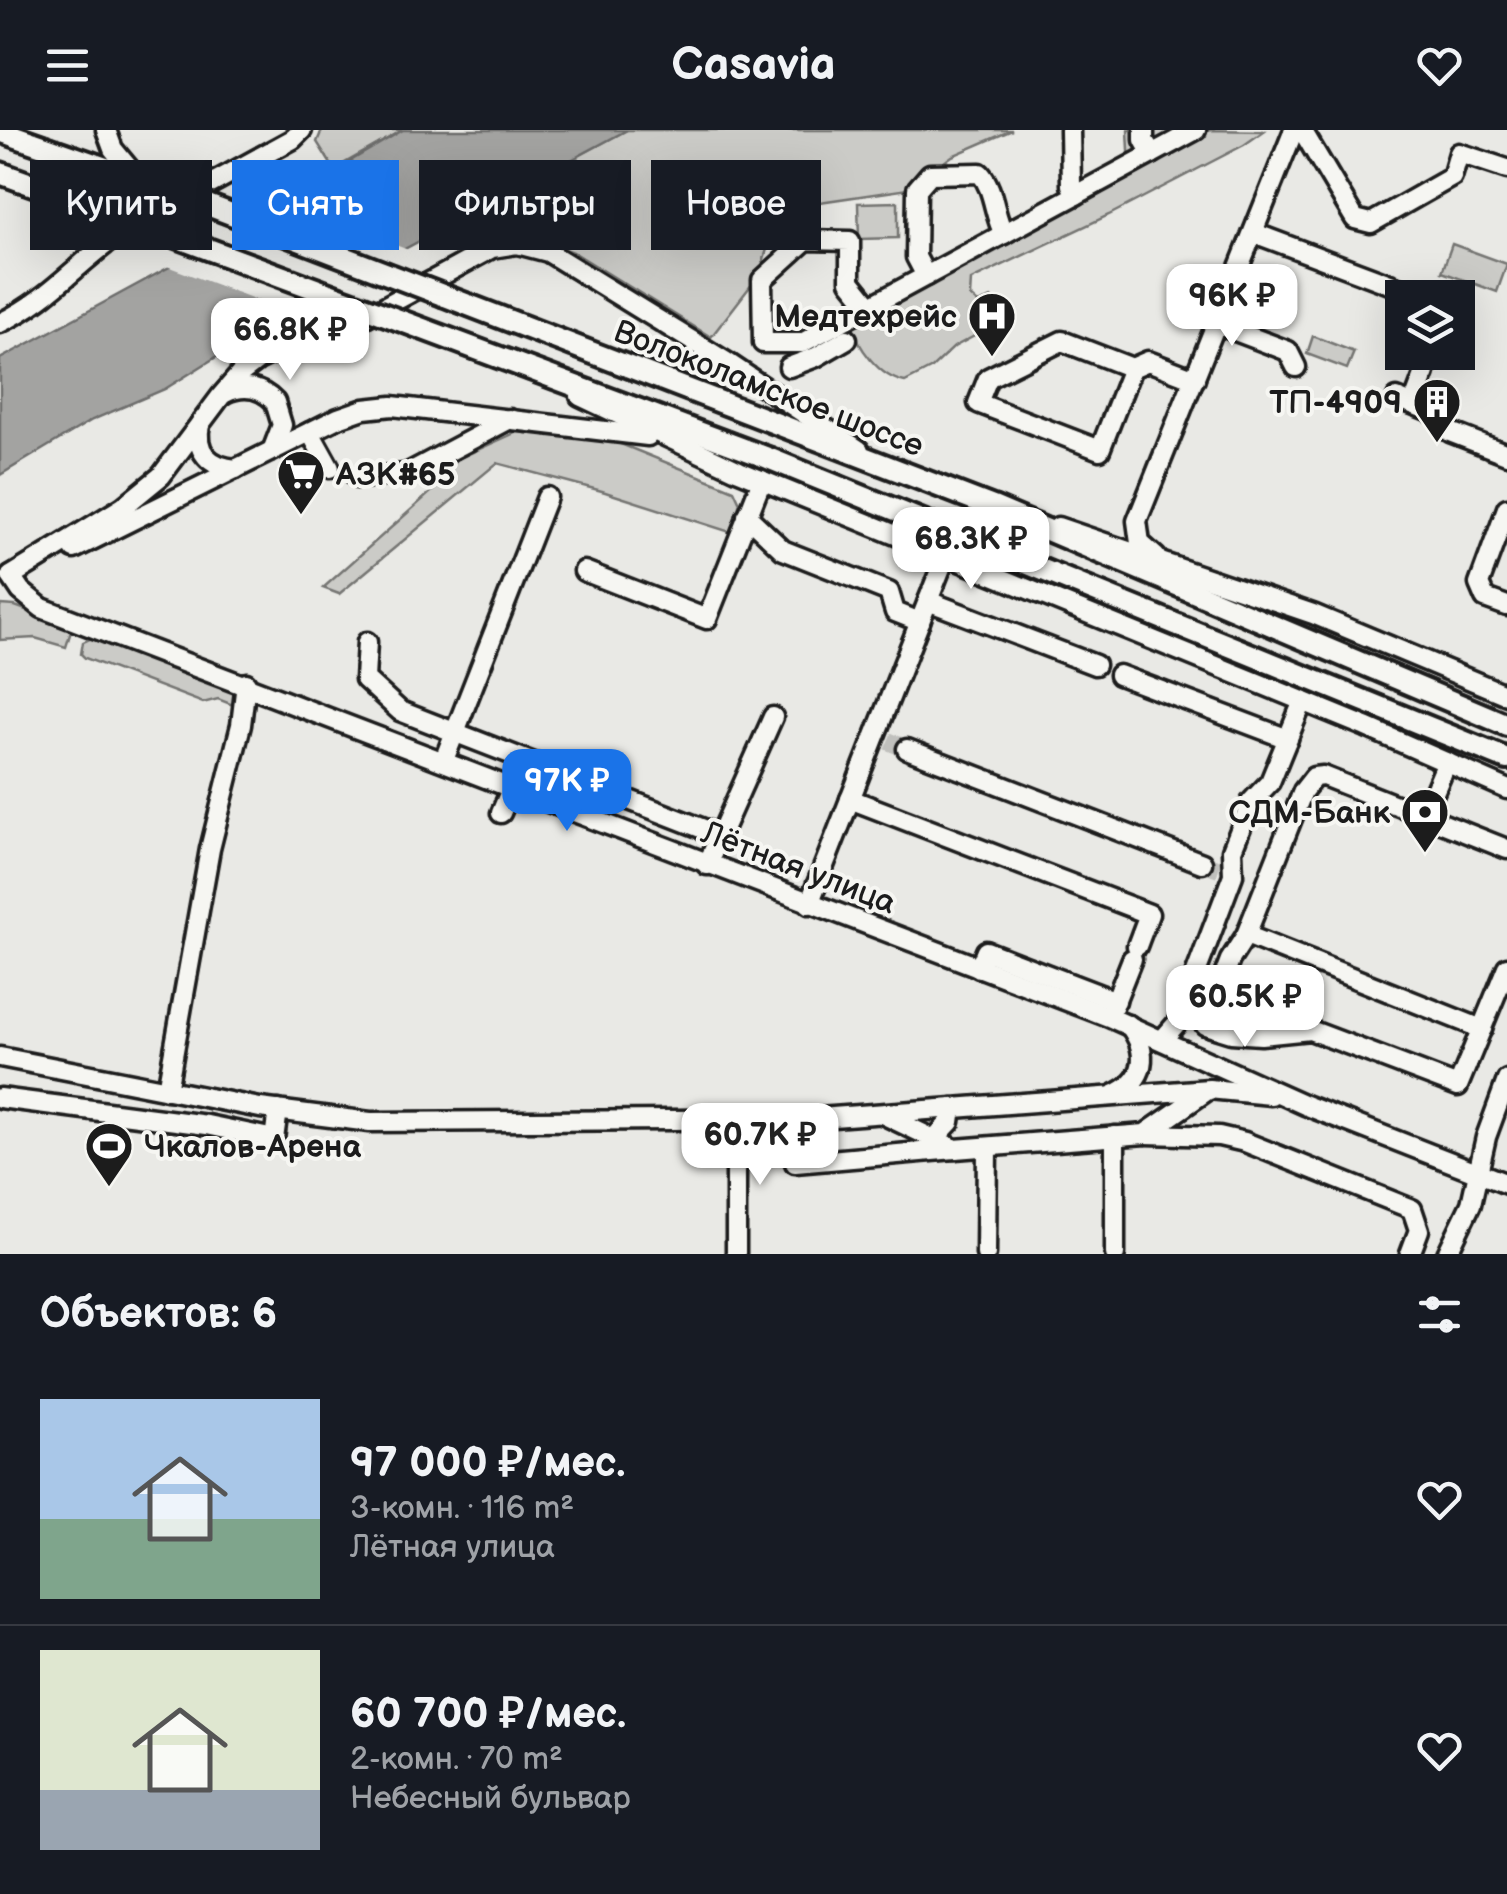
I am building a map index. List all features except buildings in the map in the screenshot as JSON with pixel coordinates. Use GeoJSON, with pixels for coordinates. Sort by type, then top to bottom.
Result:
{"type":"FeatureCollection","features":[{"type":"Feature","properties":{"kind":"main road","name":"Волоколамское шоссе"},"geometry":{"type":"LineString","coordinates":[[3,132],[82,160]]}},
{"type":"Feature","properties":{"kind":"main road","name":"Волоколамское шоссе"},"geometry":{"type":"LineString","coordinates":[[5,178],[122,217],[768,458],[1507,758]]}},
{"type":"Feature","properties":{"kind":"main road","name":"Волоколамское шоссе"},"geometry":{"type":"LineString","coordinates":[[212,207],[994,507],[1507,725]]}},
{"type":"Feature","properties":{"kind":"street"},"geometry":{"type":"LineString","coordinates":[[3,132],[31,130]]}},
{"type":"Feature","properties":{"kind":"street"},"geometry":{"type":"LineString","coordinates":[[106,130],[112,149],[121,160]]}},
{"type":"Feature","properties":{"kind":"street"},"geometry":{"type":"LineString","coordinates":[[0,323],[47,296],[121,232],[294,138],[302,130]]}},
{"type":"Feature","properties":{"kind":"street"},"geometry":{"type":"LineString","coordinates":[[1070,130],[1070,185],[1076,195]]}},
{"type":"Feature","properties":{"kind":"street"},"geometry":{"type":"LineString","coordinates":[[1144,130],[1144,140],[1152,154]]}},
{"type":"Feature","properties":{"kind":"street"},"geometry":{"type":"LineString","coordinates":[[870,306],[850,281],[850,241],[806,240],[762,280],[763,343],[802,343],[1196,130]]}},
{"type":"Feature","properties":{"kind":"street"},"geometry":{"type":"LineString","coordinates":[[1162,561],[1140,543],[1138,521],[1284,159],[1299,131],[1354,218],[1371,223],[1452,177],[1459,154],[1507,168]]}},
{"type":"Feature","properties":{"kind":"street"},"geometry":{"type":"LineString","coordinates":[[926,276],[916,257],[917,189],[930,174],[980,173],[990,184],[996,219],[1004,234]]}},
{"type":"Feature","properties":{"kind":"street"},"geometry":{"type":"LineString","coordinates":[[1254,233],[1385,282]]}},
{"type":"Feature","properties":{"kind":"street"},"geometry":{"type":"LineString","coordinates":[[6,579],[124,507],[161,476],[220,396],[258,360],[349,326],[480,254],[505,245],[533,246],[548,252],[874,460]]}},
{"type":"Feature","properties":{"kind":"street"},"geometry":{"type":"LineString","coordinates":[[1217,324],[1288,351],[1296,367]]}},
{"type":"Feature","properties":{"kind":"street"},"geometry":{"type":"LineString","coordinates":[[778,396],[789,363],[816,358],[848,339]]}},
{"type":"Feature","properties":{"kind":"street"},"geometry":{"type":"LineString","coordinates":[[1132,368],[1100,450],[978,403],[988,378],[1062,341],[1132,368],[1148,361],[1195,379]]}},
{"type":"Feature","properties":{"kind":"street"},"geometry":{"type":"LineString","coordinates":[[522,366],[762,480],[1303,701],[1507,789]]}},
{"type":"Feature","properties":{"kind":"street"},"geometry":{"type":"LineString","coordinates":[[1425,370],[1405,401],[1442,416],[1450,432],[1507,454]]}},
{"type":"Feature","properties":{"kind":"street"},"geometry":{"type":"LineString","coordinates":[[220,396],[252,388],[276,402],[282,425],[272,452]]}},
{"type":"Feature","properties":{"kind":"street"},"geometry":{"type":"LineString","coordinates":[[6,579],[124,527],[310,432],[364,409],[392,406],[634,433],[691,448]]}},
{"type":"Feature","properties":{"kind":"street"},"geometry":{"type":"LineString","coordinates":[[357,478],[406,474],[510,419]]}},
{"type":"Feature","properties":{"kind":"street"},"geometry":{"type":"LineString","coordinates":[[200,424],[199,441],[206,458],[214,465],[238,469]]}},
{"type":"Feature","properties":{"kind":"street"},"geometry":{"type":"LineString","coordinates":[[310,432],[330,468]]}},
{"type":"Feature","properties":{"kind":"street"},"geometry":{"type":"LineString","coordinates":[[584,571],[707,619],[762,480]]}},
{"type":"Feature","properties":{"kind":"street"},"geometry":{"type":"LineString","coordinates":[[444,760],[547,497]]}},
{"type":"Feature","properties":{"kind":"street"},"geometry":{"type":"LineString","coordinates":[[994,507],[1313,614],[1507,696]]}},
{"type":"Feature","properties":{"kind":"street"},"geometry":{"type":"LineString","coordinates":[[1507,508],[1478,584],[1485,598],[1507,606]]}},
{"type":"Feature","properties":{"kind":"street"},"geometry":{"type":"LineString","coordinates":[[748,516],[783,550],[889,592],[895,612],[920,622]]}},
{"type":"Feature","properties":{"kind":"street"},"geometry":{"type":"LineString","coordinates":[[1094,538],[1118,535],[1138,521]]}},
{"type":"Feature","properties":{"kind":"street"},"geometry":{"type":"LineString","coordinates":[[809,904],[850,799],[881,738],[946,555]]}},
{"type":"Feature","properties":{"kind":"street","name":"Лётная улица"},"geometry":{"type":"LineString","coordinates":[[6,579],[42,608],[979,968],[1112,1009],[1128,1025],[1305,1106],[1507,1184]]}},
{"type":"Feature","properties":{"kind":"street"},"geometry":{"type":"LineString","coordinates":[[928,601],[1095,665]]}},
{"type":"Feature","properties":{"kind":"street"},"geometry":{"type":"LineString","coordinates":[[367,642],[365,679],[400,711],[719,835]]}},
{"type":"Feature","properties":{"kind":"street"},"geometry":{"type":"LineString","coordinates":[[1119,674],[1288,739]]}},
{"type":"Feature","properties":{"kind":"street"},"geometry":{"type":"LineString","coordinates":[[167,1090],[206,867],[241,725],[246,684]]}},
{"type":"Feature","properties":{"kind":"street"},"geometry":{"type":"LineString","coordinates":[[1163,1039],[1177,1024],[1218,869],[1232,850],[1250,802],[1270,782],[1303,701]]}},
{"type":"Feature","properties":{"kind":"street"},"geometry":{"type":"LineString","coordinates":[[707,865],[773,717]]}},
{"type":"Feature","properties":{"kind":"street"},"geometry":{"type":"LineString","coordinates":[[907,749],[1218,869]]}},
{"type":"Feature","properties":{"kind":"street"},"geometry":{"type":"LineString","coordinates":[[1424,816],[1447,762]]}},
{"type":"Feature","properties":{"kind":"street"},"geometry":{"type":"LineString","coordinates":[[1507,848],[1323,776],[1314,776],[1303,791],[1246,936],[1230,960],[1205,1026],[1261,1035],[1310,1030],[1458,1086],[1507,967]]}},
{"type":"Feature","properties":{"kind":"street"},"geometry":{"type":"LineString","coordinates":[[501,813],[512,787]]}},
{"type":"Feature","properties":{"kind":"street"},"geometry":{"type":"LineString","coordinates":[[850,799],[1149,914],[1112,1009]]}},
{"type":"Feature","properties":{"kind":"street"},"geometry":{"type":"LineString","coordinates":[[1246,936],[1482,1029]]}},
{"type":"Feature","properties":{"kind":"street"},"geometry":{"type":"LineString","coordinates":[[1110,1097],[1126,1090],[1139,1077],[1144,1057],[1139,1039],[1128,1025]]}},
{"type":"Feature","properties":{"kind":"street"},"geometry":{"type":"LineString","coordinates":[[0,1057],[278,1110],[370,1122],[736,1121],[1208,1089],[1268,1094],[1305,1106]]}},
{"type":"Feature","properties":{"kind":"street"},"geometry":{"type":"LineString","coordinates":[[1447,1254],[1471,1204],[1486,1137],[1507,1080]]}},
{"type":"Feature","properties":{"kind":"street"},"geometry":{"type":"LineString","coordinates":[[1146,1134],[1208,1089]]}},
{"type":"Feature","properties":{"kind":"street"},"geometry":{"type":"LineString","coordinates":[[0,1098],[207,1126],[274,1140],[278,1110]]}},
{"type":"Feature","properties":{"kind":"street"},"geometry":{"type":"LineString","coordinates":[[934,1139],[950,1122],[952,1108]]}},
{"type":"Feature","properties":{"kind":"street"},"geometry":{"type":"LineString","coordinates":[[880,1112],[955,1150]]}},
{"type":"Feature","properties":{"kind":"street"},"geometry":{"type":"LineString","coordinates":[[736,1121],[736,1254]]}},
{"type":"Feature","properties":{"kind":"street"},"geometry":{"type":"LineString","coordinates":[[796,1162],[1115,1136],[1192,1134],[1245,1142],[1412,1209],[1420,1230],[1410,1254]]}},
{"type":"Feature","properties":{"kind":"street"},"geometry":{"type":"LineString","coordinates":[[1115,1136],[1115,1254]]}},
{"type":"Feature","properties":{"kind":"street"},"geometry":{"type":"LineString","coordinates":[[986,1147],[986,1254]]}},
{"type":"Feature","properties":{"kind":"shaded area"},"geometry":{"type":"Polygon","coordinates":[[[322,130],[403,130],[350,160],[328,160],[317,142],[322,130]]]}},
{"type":"Feature","properties":{"kind":"shaded area"},"geometry":{"type":"Polygon","coordinates":[[[403,130],[627,130],[571,160],[419,160],[419,241],[298,306],[165,389],[92,420],[0,475],[0,359],[200,250],[212,250],[212,243],[232,231],[232,250],[399,250],[399,160],[352,160],[403,130]]]}},
{"type":"Feature","properties":{"kind":"shaded area"},"geometry":{"type":"Polygon","coordinates":[[[627,130],[1012,130],[952,156],[908,189],[821,202],[821,160],[651,160],[651,250],[767,250],[759,275],[711,337],[568,250],[631,250],[631,160],[571,160],[627,130]]]}},
{"type":"Feature","properties":{"kind":"shaded area"},"geometry":{"type":"Polygon","coordinates":[[[1128,130],[1264,131],[1109,215],[971,280],[970,296],[978,303],[992,298],[1006,319],[954,347],[932,368],[905,382],[886,374],[871,359],[851,322],[1130,170],[1128,130]]]}},
{"type":"Feature","properties":{"kind":"shaded area"},"geometry":{"type":"Polygon","coordinates":[[[898,202],[898,238],[859,239],[858,203],[898,202]]]}},
{"type":"Feature","properties":{"kind":"shaded area"},"geometry":{"type":"Polygon","coordinates":[[[1452,244],[1507,264],[1497,292],[1475,284],[1475,280],[1442,272],[1452,244]]]}},
{"type":"Feature","properties":{"kind":"shaded area"},"geometry":{"type":"Polygon","coordinates":[[[1313,336],[1354,352],[1347,369],[1307,354],[1313,336]]]}},
{"type":"Feature","properties":{"kind":"shaded area"},"geometry":{"type":"Polygon","coordinates":[[[519,431],[606,438],[734,490],[740,503],[730,532],[497,463],[339,594],[323,588],[448,477],[435,469],[519,431]]]}},
{"type":"Feature","properties":{"kind":"shaded area"},"geometry":{"type":"Polygon","coordinates":[[[0,605],[15,606],[67,625],[71,631],[66,647],[35,638],[0,640],[0,605]]]}},
{"type":"Feature","properties":{"kind":"shaded area"},"geometry":{"type":"Polygon","coordinates":[[[96,636],[233,688],[239,697],[238,707],[218,699],[203,703],[85,658],[81,654],[83,642],[96,636]]]}},
{"type":"Feature","properties":{"kind":"pier"},"geometry":{"type":"Polygon","coordinates":[[[232,225],[232,250],[399,250],[399,246],[411,251],[294,314],[164,265],[189,250],[212,250],[212,237],[232,225]]]}},
{"type":"Feature","properties":{"kind":"tunnel"},"geometry":{"type":"LineString","coordinates":[[888,741],[907,749]]}},
{"type":"Feature","properties":{"kind":"tunnel"},"geometry":{"type":"LineString","coordinates":[[1202,863],[1219,869]]}},
{"type":"Feature","properties":{"kind":"place","name":"Медтехрейс"},"geometry":{"type":"Point","coordinates":[992,358]}},
{"type":"Feature","properties":{"kind":"place","name":"ТП-4909"},"geometry":{"type":"Point","coordinates":[1437,444]}},
{"type":"Feature","properties":{"kind":"place","name":"АЗК#65"},"geometry":{"type":"Point","coordinates":[301,516]}},
{"type":"Feature","properties":{"kind":"place","name":"СДМ-Банк"},"geometry":{"type":"Point","coordinates":[1425,854]}},
{"type":"Feature","properties":{"kind":"place","name":"Чкалов-Арена"},"geometry":{"type":"Point","coordinates":[109,1188]}}]}
